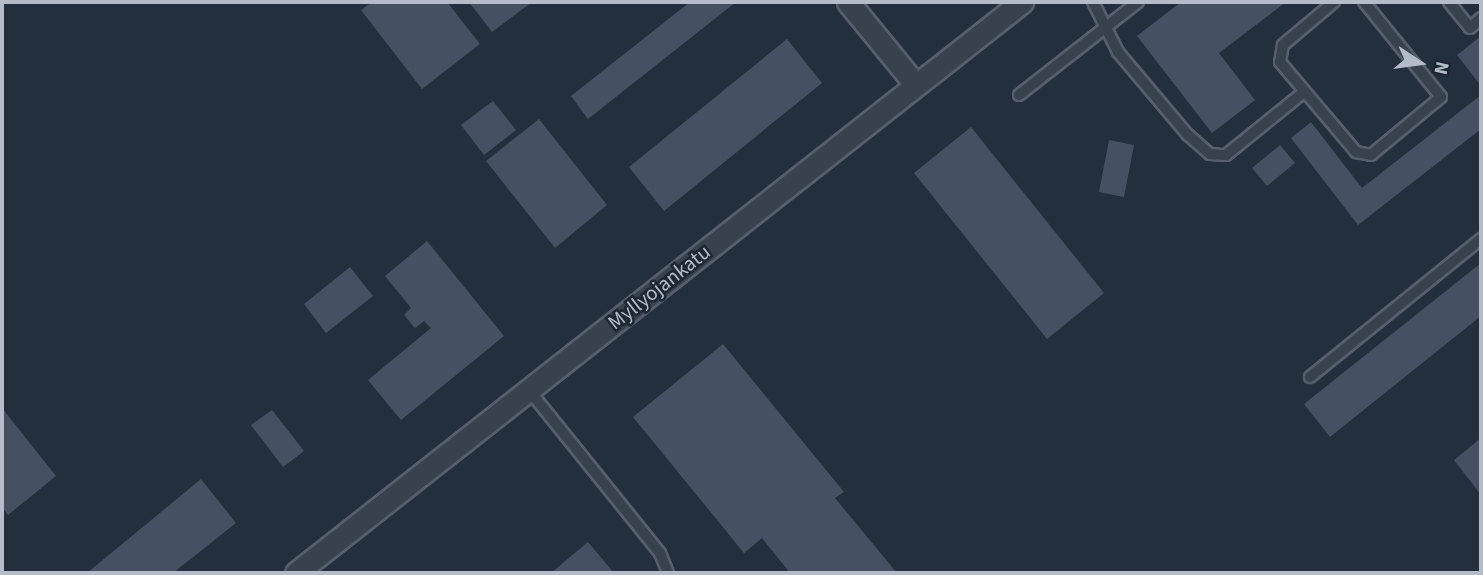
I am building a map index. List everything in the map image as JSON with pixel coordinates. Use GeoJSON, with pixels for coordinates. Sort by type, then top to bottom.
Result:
{"type":"FeatureCollection","features":[{"type":"Feature","properties":{"kind":"street"},"geometry":{"type":"LineString","coordinates":[[848,2],[916,85]]}},
{"type":"Feature","properties":{"kind":"street","name":"Myllyojankatu"},"geometry":{"type":"LineString","coordinates":[[296,573],[1022,2]]}},
{"type":"Feature","properties":{"kind":"lane"},"geometry":{"type":"LineString","coordinates":[[1093,2],[1105,28],[1188,135],[1210,154],[1226,155],[1304,92]]}},
{"type":"Feature","properties":{"kind":"lane"},"geometry":{"type":"LineString","coordinates":[[1019,95],[1138,2]]}},
{"type":"Feature","properties":{"kind":"lane"},"geometry":{"type":"LineString","coordinates":[[1334,2],[1283,45],[1280,62],[1356,152],[1371,155],[1441,97],[1364,2]]}},
{"type":"Feature","properties":{"kind":"lane"},"geometry":{"type":"LineString","coordinates":[[1448,2],[1470,28],[1481,18]]}},
{"type":"Feature","properties":{"kind":"lane"},"geometry":{"type":"LineString","coordinates":[[1310,377],[1481,239]]}},
{"type":"Feature","properties":{"kind":"lane"},"geometry":{"type":"LineString","coordinates":[[528,389],[660,553],[668,573]]}},
{"type":"Feature","properties":{"kind":"building"},"geometry":{"type":"Polygon","coordinates":[[[372,2],[447,2],[480,44],[422,89],[361,10],[372,2]]]}},
{"type":"Feature","properties":{"kind":"building"},"geometry":{"type":"Polygon","coordinates":[[[469,2],[532,2],[492,32],[469,2]]]}},
{"type":"Feature","properties":{"kind":"building"},"geometry":{"type":"Polygon","coordinates":[[[690,2],[736,2],[588,119],[571,96],[690,2]]]}},
{"type":"Feature","properties":{"kind":"building"},"geometry":{"type":"Polygon","coordinates":[[[1181,2],[1286,2],[1219,53],[1255,100],[1212,133],[1137,36],[1181,2]]]}},
{"type":"Feature","properties":{"kind":"building"},"geometry":{"type":"Polygon","coordinates":[[[1481,36],[1481,86],[1457,55],[1481,36]]]}},
{"type":"Feature","properties":{"kind":"building"},"geometry":{"type":"Polygon","coordinates":[[[787,39],[822,83],[664,211],[629,167],[787,39]]]}},
{"type":"Feature","properties":{"kind":"building"},"geometry":{"type":"Polygon","coordinates":[[[1481,95],[1481,129],[1358,225],[1291,138],[1311,122],[1362,188],[1481,95]]]}},
{"type":"Feature","properties":{"kind":"building"},"geometry":{"type":"Polygon","coordinates":[[[493,101],[516,130],[484,155],[461,125],[493,101]]]}},
{"type":"Feature","properties":{"kind":"building"},"geometry":{"type":"Polygon","coordinates":[[[539,119],[607,205],[555,248],[486,161],[539,119]]]}},
{"type":"Feature","properties":{"kind":"building"},"geometry":{"type":"Polygon","coordinates":[[[971,127],[1104,293],[1047,339],[914,173],[971,127]]]}},
{"type":"Feature","properties":{"kind":"building"},"geometry":{"type":"Polygon","coordinates":[[[1109,140],[1134,145],[1124,197],[1099,192],[1109,140]]]}},
{"type":"Feature","properties":{"kind":"building"},"geometry":{"type":"Polygon","coordinates":[[[1280,145],[1295,163],[1267,186],[1252,168],[1280,145]]]}},
{"type":"Feature","properties":{"kind":"building"},"geometry":{"type":"Polygon","coordinates":[[[427,241],[504,336],[401,420],[368,380],[431,328],[424,321],[415,328],[404,315],[411,308],[385,276],[427,241]]]}},
{"type":"Feature","properties":{"kind":"building"},"geometry":{"type":"Polygon","coordinates":[[[1481,263],[1481,316],[1330,437],[1304,404],[1481,263]]]}},
{"type":"Feature","properties":{"kind":"building"},"geometry":{"type":"Polygon","coordinates":[[[350,267],[373,296],[326,333],[304,304],[350,267]]]}},
{"type":"Feature","properties":{"kind":"building"},"geometry":{"type":"Polygon","coordinates":[[[723,344],[844,492],[835,498],[897,573],[790,573],[762,538],[744,553],[633,417],[723,344]]]}},
{"type":"Feature","properties":{"kind":"building"},"geometry":{"type":"Polygon","coordinates":[[[2,408],[56,476],[8,515],[2,507],[2,408]]]}},
{"type":"Feature","properties":{"kind":"building"},"geometry":{"type":"Polygon","coordinates":[[[272,410],[304,451],[283,467],[251,425],[272,410]]]}},
{"type":"Feature","properties":{"kind":"building"},"geometry":{"type":"Polygon","coordinates":[[[1481,438],[1481,495],[1454,460],[1481,438]]]}},
{"type":"Feature","properties":{"kind":"building"},"geometry":{"type":"Polygon","coordinates":[[[201,479],[236,523],[173,573],[87,573],[201,479]]]}},
{"type":"Feature","properties":{"kind":"building"},"geometry":{"type":"Polygon","coordinates":[[[588,542],[614,573],[551,573],[588,542]]]}}]}
